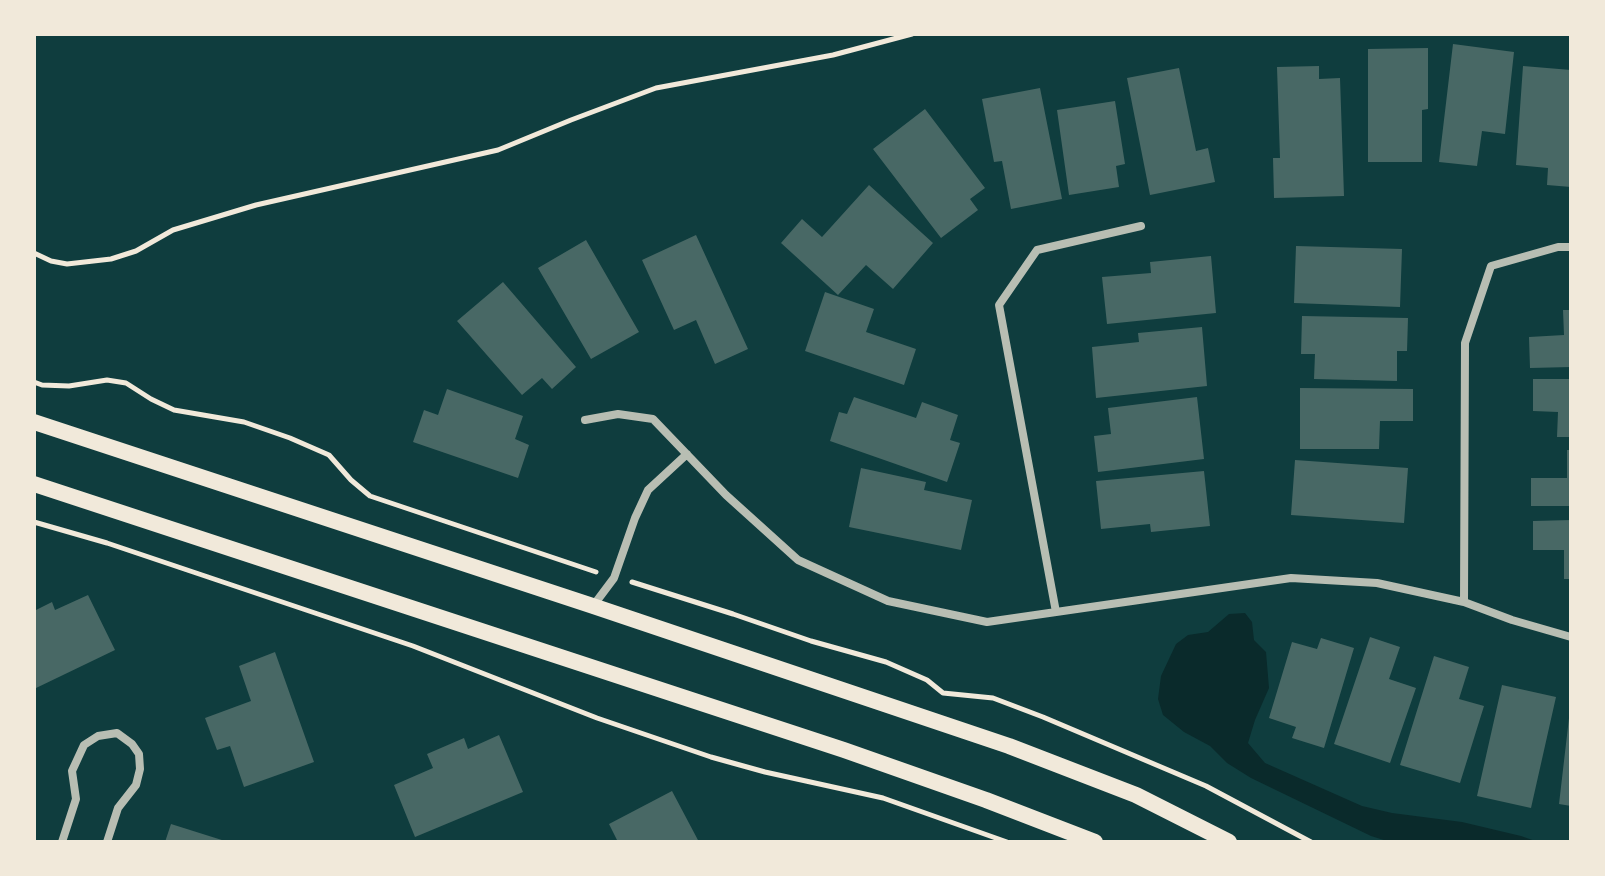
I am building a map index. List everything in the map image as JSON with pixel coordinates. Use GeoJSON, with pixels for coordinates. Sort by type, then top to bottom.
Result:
{"type":"FeatureCollection","features":[{"type":"Feature","properties":{"kind":"main road"},"geometry":{"type":"LineString","coordinates":[[34,422],[1009,746],[1136,795],[1229,842]]}},
{"type":"Feature","properties":{"kind":"main road"},"geometry":{"type":"LineString","coordinates":[[34,484],[844,750],[999,804],[1095,842]]}},
{"type":"Feature","properties":{"kind":"street"},"geometry":{"type":"LineString","coordinates":[[1056,612],[999,305],[1037,250],[1141,226]]}},
{"type":"Feature","properties":{"kind":"street"},"geometry":{"type":"LineString","coordinates":[[1464,602],[1465,343],[1491,266],[1558,247],[1571,247]]}},
{"type":"Feature","properties":{"kind":"street"},"geometry":{"type":"LineString","coordinates":[[585,420],[618,414],[653,419],[726,495],[798,560],[888,601],[987,622],[1291,578],[1377,583],[1464,602],[1571,637]]}},
{"type":"Feature","properties":{"kind":"street"},"geometry":{"type":"LineString","coordinates":[[593,606],[614,578],[648,490],[687,454]]}},
{"type":"Feature","properties":{"kind":"street"},"geometry":{"type":"LineString","coordinates":[[62,842],[76,799],[72,771],[84,745],[98,736],[117,733],[132,744],[139,754],[140,769],[136,785],[118,808],[107,842]]}},
{"type":"Feature","properties":{"kind":"path"},"geometry":{"type":"LineString","coordinates":[[34,253],[67,264],[111,259],[136,251],[173,230],[256,205],[498,150],[656,88],[833,55],[912,34]]}},
{"type":"Feature","properties":{"kind":"path"},"geometry":{"type":"LineString","coordinates":[[34,382],[69,386],[107,380],[126,383],[174,410],[244,422],[290,438],[329,455],[370,496],[614,578],[886,662],[927,680],[943,693],[993,698],[1206,786],[1311,842]]}},
{"type":"Feature","properties":{"kind":"path"},"geometry":{"type":"LineString","coordinates":[[34,522],[107,543],[413,646],[597,718],[711,757],[883,798],[1007,842]]}},
{"type":"Feature","properties":{"kind":"water"},"geometry":{"type":"Polygon","coordinates":[[[1245,613],[1252,622],[1254,640],[1266,652],[1269,688],[1248,743],[1265,763],[1362,806],[1462,822],[1538,842],[1390,842],[1371,836],[1251,778],[1227,763],[1210,746],[1184,732],[1163,715],[1158,699],[1161,676],[1176,644],[1188,635],[1208,632],[1229,614],[1245,613]]]}},
{"type":"Feature","properties":{"kind":"building"},"geometry":{"type":"Polygon","coordinates":[[[1453,44],[1514,52],[1505,134],[1482,131],[1477,166],[1439,162],[1453,44]]]}},
{"type":"Feature","properties":{"kind":"building"},"geometry":{"type":"Polygon","coordinates":[[[1428,48],[1428,109],[1422,110],[1422,162],[1368,162],[1368,49],[1428,48]]]}},
{"type":"Feature","properties":{"kind":"building"},"geometry":{"type":"Polygon","coordinates":[[[1319,66],[1319,79],[1340,78],[1344,196],[1274,198],[1273,158],[1280,158],[1277,67],[1319,66]]]}},
{"type":"Feature","properties":{"kind":"building"},"geometry":{"type":"Polygon","coordinates":[[[1523,66],[1571,70],[1571,187],[1547,185],[1548,168],[1516,165],[1523,66]]]}},
{"type":"Feature","properties":{"kind":"building"},"geometry":{"type":"Polygon","coordinates":[[[1179,68],[1196,151],[1208,148],[1215,182],[1150,195],[1127,78],[1179,68]]]}},
{"type":"Feature","properties":{"kind":"building"},"geometry":{"type":"Polygon","coordinates":[[[1040,88],[1062,199],[1011,209],[1002,161],[994,162],[982,99],[1040,88]]]}},
{"type":"Feature","properties":{"kind":"building"},"geometry":{"type":"Polygon","coordinates":[[[1115,101],[1125,164],[1116,166],[1119,187],[1069,195],[1057,110],[1115,101]]]}},
{"type":"Feature","properties":{"kind":"building"},"geometry":{"type":"Polygon","coordinates":[[[925,109],[985,188],[970,199],[978,210],[941,238],[873,149],[925,109]]]}},
{"type":"Feature","properties":{"kind":"building"},"geometry":{"type":"Polygon","coordinates":[[[869,185],[933,243],[893,289],[866,265],[838,295],[781,243],[802,219],[822,237],[869,185]]]}},
{"type":"Feature","properties":{"kind":"building"},"geometry":{"type":"Polygon","coordinates":[[[696,235],[748,349],[715,364],[696,320],[674,330],[642,260],[696,235]]]}},
{"type":"Feature","properties":{"kind":"building"},"geometry":{"type":"Polygon","coordinates":[[[586,240],[639,332],[591,359],[538,268],[586,240]]]}},
{"type":"Feature","properties":{"kind":"building"},"geometry":{"type":"Polygon","coordinates":[[[1296,246],[1402,249],[1400,307],[1294,303],[1296,246]]]}},
{"type":"Feature","properties":{"kind":"building"},"geometry":{"type":"Polygon","coordinates":[[[1211,256],[1216,313],[1107,324],[1102,277],[1151,273],[1150,262],[1211,256]]]}},
{"type":"Feature","properties":{"kind":"building"},"geometry":{"type":"Polygon","coordinates":[[[503,282],[576,367],[552,389],[542,378],[522,395],[457,321],[503,282]]]}},
{"type":"Feature","properties":{"kind":"building"},"geometry":{"type":"Polygon","coordinates":[[[825,292],[874,309],[866,332],[916,349],[904,385],[805,351],[825,292]]]}},
{"type":"Feature","properties":{"kind":"building"},"geometry":{"type":"Polygon","coordinates":[[[1563,310],[1571,310],[1571,367],[1530,368],[1529,337],[1564,335],[1563,310]]]}},
{"type":"Feature","properties":{"kind":"building"},"geometry":{"type":"Polygon","coordinates":[[[1302,316],[1408,318],[1407,351],[1397,351],[1397,381],[1314,379],[1315,354],[1301,354],[1302,316]]]}},
{"type":"Feature","properties":{"kind":"building"},"geometry":{"type":"Polygon","coordinates":[[[1202,327],[1207,386],[1096,398],[1092,347],[1139,342],[1138,333],[1202,327]]]}},
{"type":"Feature","properties":{"kind":"building"},"geometry":{"type":"Polygon","coordinates":[[[1533,379],[1571,379],[1571,437],[1557,437],[1558,412],[1533,411],[1533,379]]]}},
{"type":"Feature","properties":{"kind":"building"},"geometry":{"type":"Polygon","coordinates":[[[1300,388],[1413,389],[1413,421],[1380,421],[1379,449],[1300,449],[1300,388]]]}},
{"type":"Feature","properties":{"kind":"building"},"geometry":{"type":"Polygon","coordinates":[[[447,389],[523,416],[515,439],[529,445],[518,478],[413,442],[424,410],[438,415],[447,389]]]}},
{"type":"Feature","properties":{"kind":"building"},"geometry":{"type":"Polygon","coordinates":[[[854,397],[916,418],[922,402],[958,415],[950,440],[960,443],[947,482],[830,441],[839,412],[847,414],[854,397]]]}},
{"type":"Feature","properties":{"kind":"building"},"geometry":{"type":"Polygon","coordinates":[[[1197,397],[1204,459],[1098,472],[1094,436],[1111,434],[1108,408],[1197,397]]]}},
{"type":"Feature","properties":{"kind":"building"},"geometry":{"type":"Polygon","coordinates":[[[1567,450],[1571,450],[1571,506],[1531,506],[1531,478],[1567,478],[1567,450]]]}},
{"type":"Feature","properties":{"kind":"building"},"geometry":{"type":"Polygon","coordinates":[[[1295,460],[1408,468],[1404,523],[1291,515],[1295,460]]]}},
{"type":"Feature","properties":{"kind":"building"},"geometry":{"type":"Polygon","coordinates":[[[861,468],[926,482],[924,490],[972,500],[961,550],[849,527],[861,468]]]}},
{"type":"Feature","properties":{"kind":"building"},"geometry":{"type":"Polygon","coordinates":[[[1204,471],[1210,526],[1151,532],[1150,524],[1101,529],[1096,481],[1204,471]]]}},
{"type":"Feature","properties":{"kind":"building"},"geometry":{"type":"Polygon","coordinates":[[[1571,520],[1571,579],[1564,579],[1564,550],[1533,550],[1533,521],[1571,520]]]}},
{"type":"Feature","properties":{"kind":"building"},"geometry":{"type":"Polygon","coordinates":[[[88,595],[115,650],[34,689],[34,611],[52,602],[55,610],[88,595]]]}},
{"type":"Feature","properties":{"kind":"building"},"geometry":{"type":"Polygon","coordinates":[[[1370,637],[1400,647],[1389,679],[1416,688],[1390,763],[1334,744],[1370,637]]]}},
{"type":"Feature","properties":{"kind":"building"},"geometry":{"type":"Polygon","coordinates":[[[1321,638],[1354,648],[1324,748],[1292,738],[1296,727],[1269,718],[1292,642],[1317,649],[1321,638]]]}},
{"type":"Feature","properties":{"kind":"building"},"geometry":{"type":"Polygon","coordinates":[[[275,652],[314,762],[244,787],[230,746],[217,750],[205,718],[251,701],[239,666],[275,652]]]}},
{"type":"Feature","properties":{"kind":"building"},"geometry":{"type":"Polygon","coordinates":[[[1434,656],[1469,667],[1459,699],[1484,706],[1460,783],[1400,765],[1434,656]]]}},
{"type":"Feature","properties":{"kind":"building"},"geometry":{"type":"Polygon","coordinates":[[[1502,685],[1556,697],[1531,808],[1477,796],[1502,685]]]}},
{"type":"Feature","properties":{"kind":"building"},"geometry":{"type":"Polygon","coordinates":[[[1571,718],[1571,806],[1559,804],[1571,718]]]}},
{"type":"Feature","properties":{"kind":"building"},"geometry":{"type":"Polygon","coordinates":[[[499,735],[523,792],[415,837],[394,785],[433,768],[427,754],[464,738],[468,749],[499,735]]]}},
{"type":"Feature","properties":{"kind":"building"},"geometry":{"type":"Polygon","coordinates":[[[672,791],[699,842],[618,842],[609,824],[672,791]]]}},
{"type":"Feature","properties":{"kind":"building"},"geometry":{"type":"Polygon","coordinates":[[[171,824],[225,841],[225,842],[165,842],[171,824]]]}}]}
